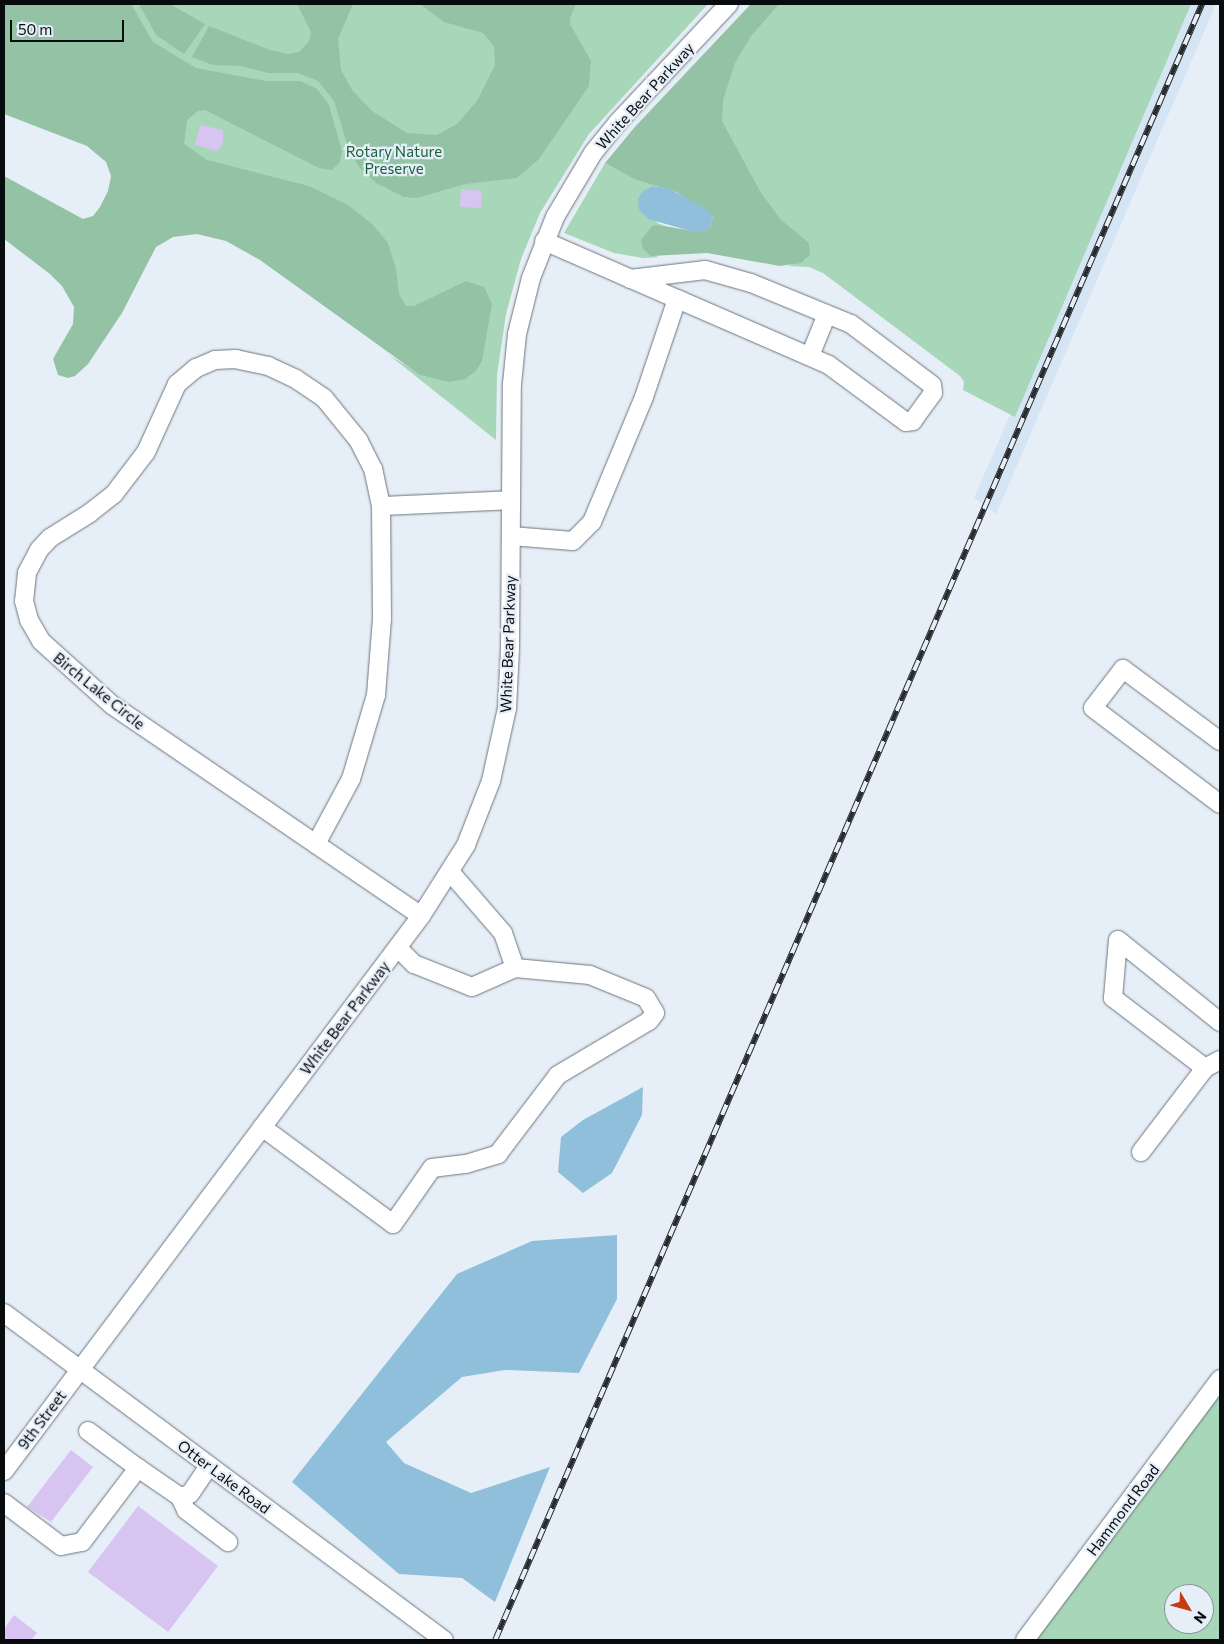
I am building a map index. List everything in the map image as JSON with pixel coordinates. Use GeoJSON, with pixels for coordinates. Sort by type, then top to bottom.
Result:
{"type":"FeatureCollection","features":[{"type":"Feature","properties":{"kind":"street","name":"White Bear Parkway"},"geometry":{"type":"LineString","coordinates":[[80,1370],[421,916],[451,873],[480,813],[502,739],[510,669],[511,500],[515,350],[528,288],[544,242],[568,192],[604,138],[729,4]]}},
{"type":"Feature","properties":{"kind":"street"},"geometry":{"type":"LineString","coordinates":[[544,242],[829,365],[906,422],[913,421],[933,394],[932,384],[851,324],[751,283],[705,270],[630,279]]}},
{"type":"Feature","properties":{"kind":"street"},"geometry":{"type":"LineString","coordinates":[[511,536],[573,540],[592,522],[644,397],[677,299]]}},
{"type":"Feature","properties":{"kind":"street"},"geometry":{"type":"LineString","coordinates":[[810,356],[828,314]]}},
{"type":"Feature","properties":{"kind":"street","name":"Birch Lake Circle"},"geometry":{"type":"LineString","coordinates":[[316,844],[351,779],[376,695],[382,619],[382,506],[372,469],[363,447],[330,404],[303,383],[275,369],[241,359],[221,359],[200,366],[181,380],[170,397],[149,446],[129,476],[96,509],[45,543],[31,562],[25,582],[25,606],[35,633],[85,683],[127,717],[421,916]]}},
{"type":"Feature","properties":{"kind":"street"},"geometry":{"type":"LineString","coordinates":[[382,506],[511,500]]}},
{"type":"Feature","properties":{"kind":"street"},"geometry":{"type":"LineString","coordinates":[[1220,741],[1123,669],[1093,708],[1220,804]]}},
{"type":"Feature","properties":{"kind":"street"},"geometry":{"type":"LineString","coordinates":[[451,873],[503,933],[515,968]]}},
{"type":"Feature","properties":{"kind":"street"},"geometry":{"type":"LineString","coordinates":[[1141,1152],[1212,1064],[1113,998],[1118,940],[1220,1022]]}},
{"type":"Feature","properties":{"kind":"street"},"geometry":{"type":"LineString","coordinates":[[262,1127],[393,1224],[432,1168],[466,1164],[498,1154],[558,1075],[649,1021],[654,1013],[646,998],[590,975],[515,968],[472,987],[414,964],[398,948]]}},
{"type":"Feature","properties":{"kind":"street","name":"Otter Lake Road"},"geometry":{"type":"LineString","coordinates":[[4,1313],[444,1640]]}},
{"type":"Feature","properties":{"kind":"street","name":"9th Street"},"geometry":{"type":"LineString","coordinates":[[4,1471],[80,1370]]}},
{"type":"Feature","properties":{"kind":"street","name":"Hammond Road"},"geometry":{"type":"LineString","coordinates":[[1025,1640],[1220,1379]]}},
{"type":"Feature","properties":{"kind":"street"},"geometry":{"type":"LineString","coordinates":[[88,1431],[180,1497],[186,1510],[228,1542]]}},
{"type":"Feature","properties":{"kind":"street"},"geometry":{"type":"LineString","coordinates":[[180,1497],[190,1494],[209,1466]]}},
{"type":"Feature","properties":{"kind":"street"},"geometry":{"type":"LineString","coordinates":[[4,1503],[61,1546],[82,1542],[138,1468]]}},
{"type":"Feature","properties":{"kind":"shaded area"},"geometry":{"type":"Polygon","coordinates":[[[1188,4],[1216,4],[996,514],[974,498],[1188,4]]]}},
{"type":"Feature","properties":{"kind":"green space","name":"Rotary Nature Preserve"},"geometry":{"type":"Polygon","coordinates":[[[4,4],[708,4],[589,134],[540,213],[521,259],[506,314],[497,375],[496,440],[389,355],[427,378],[4,4]]]}},
{"type":"Feature","properties":{"kind":"green space"},"geometry":{"type":"Polygon","coordinates":[[[4,4],[131,4],[153,42],[196,68],[266,81],[300,81],[317,89],[329,105],[342,151],[340,162],[332,170],[319,168],[205,110],[198,111],[187,120],[184,144],[207,160],[309,186],[348,205],[372,224],[388,243],[396,269],[399,294],[406,306],[414,306],[466,281],[484,287],[492,304],[482,361],[476,371],[465,379],[449,382],[420,375],[260,260],[226,241],[197,234],[173,237],[156,247],[122,313],[88,364],[75,376],[68,378],[58,375],[53,359],[73,324],[74,307],[62,286],[50,274],[4,239],[4,176],[83,219],[93,216],[100,207],[108,191],[111,176],[106,162],[87,146],[4,114],[4,4]]]}},
{"type":"Feature","properties":{"kind":"green space"},"geometry":{"type":"Polygon","coordinates":[[[139,4],[170,4],[205,24],[184,54],[156,35],[139,4]]]}},
{"type":"Feature","properties":{"kind":"green space"},"geometry":{"type":"Polygon","coordinates":[[[297,4],[353,4],[338,39],[341,70],[352,90],[372,111],[407,133],[437,135],[457,124],[477,101],[495,65],[494,46],[483,33],[444,22],[420,4],[576,4],[570,18],[570,24],[591,61],[589,86],[539,159],[517,178],[465,184],[417,198],[404,197],[376,183],[359,167],[348,147],[334,101],[318,81],[298,73],[268,73],[241,66],[213,65],[192,57],[209,26],[270,50],[288,54],[299,52],[309,41],[311,32],[297,4]]]}},
{"type":"Feature","properties":{"kind":"green space"},"geometry":{"type":"Polygon","coordinates":[[[751,4],[1191,4],[1015,417],[963,390],[964,382],[960,376],[823,273],[809,267],[788,266],[807,259],[634,128],[751,4]]]}},
{"type":"Feature","properties":{"kind":"green space"},"geometry":{"type":"Polygon","coordinates":[[[751,4],[779,4],[751,36],[735,63],[723,100],[722,121],[761,193],[781,220],[809,243],[810,255],[801,263],[780,266],[707,253],[651,256],[643,249],[641,240],[652,226],[658,225],[699,232],[710,227],[713,216],[676,192],[634,179],[605,163],[634,128],[751,4]]]}},
{"type":"Feature","properties":{"kind":"green space"},"geometry":{"type":"Polygon","coordinates":[[[605,163],[634,179],[660,186],[653,186],[657,223],[668,227],[658,225],[657,257],[661,257],[643,258],[614,253],[564,233],[605,163]]]}},
{"type":"Feature","properties":{"kind":"green space"},"geometry":{"type":"Polygon","coordinates":[[[1220,1380],[1220,1640],[1025,1640],[1220,1380]]]}},
{"type":"Feature","properties":{"kind":"water"},"geometry":{"type":"Polygon","coordinates":[[[653,186],[668,188],[708,210],[713,216],[710,227],[704,232],[694,232],[648,219],[639,210],[638,199],[643,191],[653,186]]]}},
{"type":"Feature","properties":{"kind":"water"},"geometry":{"type":"Polygon","coordinates":[[[643,1087],[642,1115],[612,1173],[583,1193],[558,1172],[561,1137],[583,1120],[643,1087]]]}},
{"type":"Feature","properties":{"kind":"water"},"geometry":{"type":"Polygon","coordinates":[[[617,1235],[617,1299],[579,1373],[505,1370],[462,1377],[386,1442],[404,1463],[471,1493],[550,1467],[495,1602],[462,1578],[399,1574],[292,1482],[457,1274],[532,1241],[617,1235]]]}},
{"type":"Feature","properties":{"kind":"building"},"geometry":{"type":"Polygon","coordinates":[[[200,125],[223,130],[223,141],[218,151],[195,145],[200,125]]]}},
{"type":"Feature","properties":{"kind":"building"},"geometry":{"type":"Polygon","coordinates":[[[461,189],[482,191],[481,208],[460,207],[461,189]]]}},
{"type":"Feature","properties":{"kind":"building"},"geometry":{"type":"Polygon","coordinates":[[[71,1450],[93,1467],[51,1522],[27,1507],[71,1450]]]}},
{"type":"Feature","properties":{"kind":"building"},"geometry":{"type":"Polygon","coordinates":[[[138,1506],[218,1566],[168,1632],[88,1572],[138,1506]]]}},
{"type":"Feature","properties":{"kind":"building"},"geometry":{"type":"Polygon","coordinates":[[[14,1615],[37,1633],[31,1640],[4,1640],[4,1629],[14,1615]]]}},
{"type":"Feature","properties":{"kind":"railway"},"geometry":{"type":"LineString","coordinates":[[495,1640],[1202,4]]}}]}
